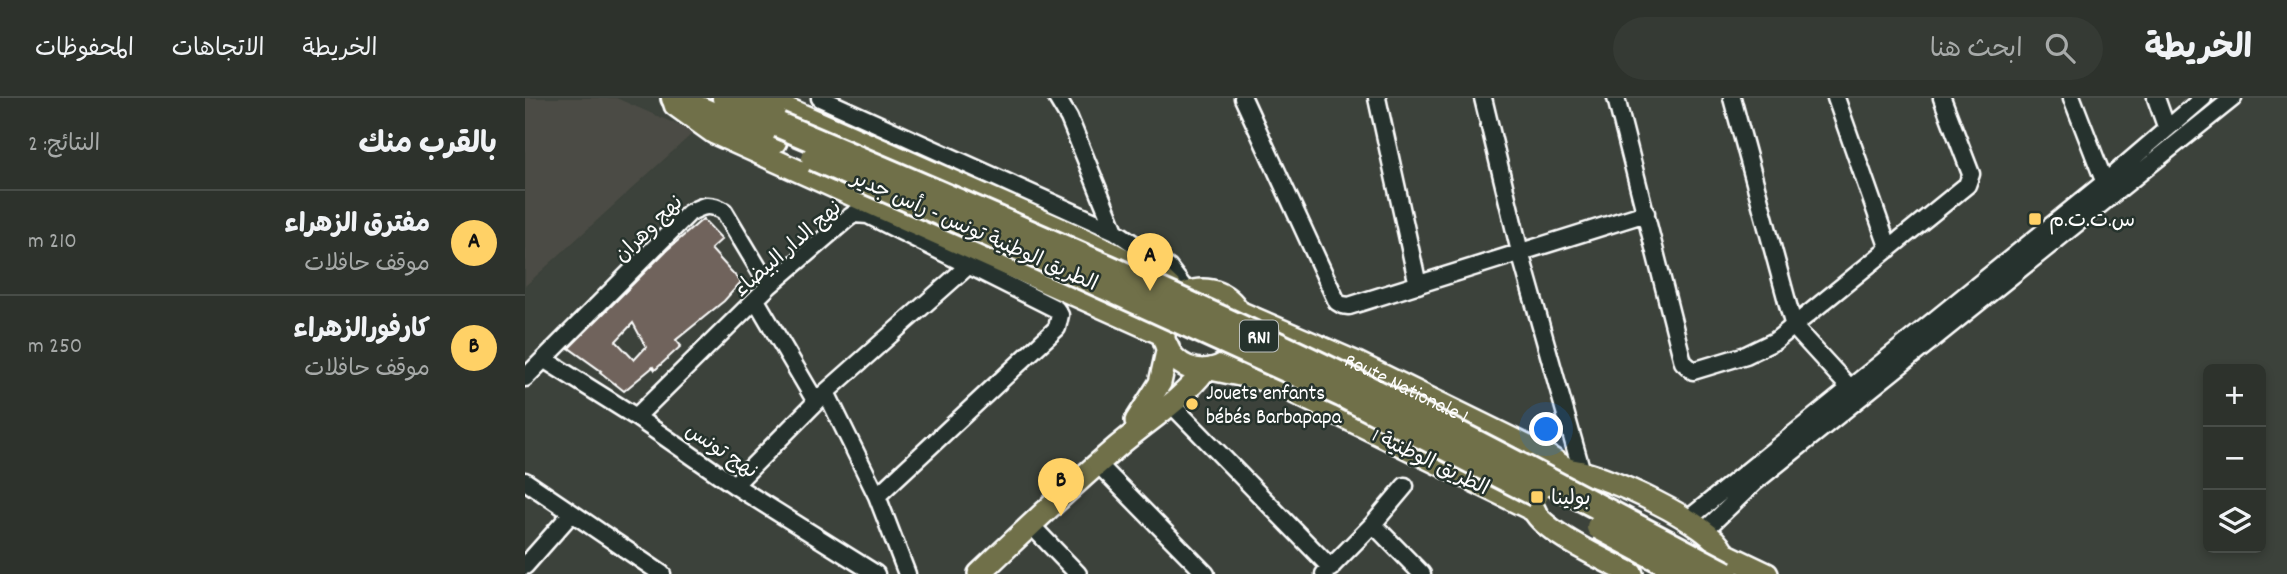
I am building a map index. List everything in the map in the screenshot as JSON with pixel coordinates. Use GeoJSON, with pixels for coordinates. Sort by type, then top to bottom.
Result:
{"type":"FeatureCollection","features":[{"type":"Feature","properties":{"kind":"highway","name":"الطريق الوطنية تونس - رأس جدير"},"geometry":{"type":"LineString","coordinates":[[674,98],[777,133],[1074,251],[1278,345],[1724,564]]}},
{"type":"Feature","properties":{"kind":"highway","name":"الطريق الوطنية تونس - رأس جدير"},"geometry":{"type":"LineString","coordinates":[[725,98],[777,133],[984,232],[1341,394],[1565,508],[1687,574]]}},
{"type":"Feature","properties":{"kind":"main road","name":"الطريق الوطنية 1"},"geometry":{"type":"LineString","coordinates":[[665,98],[714,133],[1166,341],[1174,357],[1183,364],[1273,382],[1535,511],[1543,522],[1562,535],[1632,574]]}},
{"type":"Feature","properties":{"kind":"main road"},"geometry":{"type":"LineString","coordinates":[[763,98],[1088,241],[1159,277],[1184,295],[1167,314],[1162,378],[1154,395],[1119,446]]}},
{"type":"Feature","properties":{"kind":"main road","name":"RN1"},"geometry":{"type":"LineString","coordinates":[[1184,295],[1208,290],[1218,292],[1240,312],[1242,341],[1236,354],[1225,363],[1208,369]]}},
{"type":"Feature","properties":{"kind":"main road","name":"Route Nationale 1"},"geometry":{"type":"LineString","coordinates":[[1240,312],[1357,363],[1575,471],[1636,493],[1696,526]]}},
{"type":"Feature","properties":{"kind":"main road"},"geometry":{"type":"LineString","coordinates":[[978,574],[1030,524],[1208,369]]}},
{"type":"Feature","properties":{"kind":"main road"},"geometry":{"type":"LineString","coordinates":[[1535,511],[1532,497],[1540,482],[1552,472],[1575,471]]}},
{"type":"Feature","properties":{"kind":"main road"},"geometry":{"type":"LineString","coordinates":[[1696,526],[1720,545],[1724,564]]}},
{"type":"Feature","properties":{"kind":"main road"},"geometry":{"type":"LineString","coordinates":[[1716,574],[1724,564]]}},
{"type":"Feature","properties":{"kind":"main road"},"geometry":{"type":"LineString","coordinates":[[1724,564],[1767,574]]}},
{"type":"Feature","properties":{"kind":"street"},"geometry":{"type":"LineString","coordinates":[[820,98],[1115,231],[1169,268],[1184,295]]}},
{"type":"Feature","properties":{"kind":"street"},"geometry":{"type":"LineString","coordinates":[[1056,98],[1069,118],[1115,231]]}},
{"type":"Feature","properties":{"kind":"street"},"geometry":{"type":"LineString","coordinates":[[1243,98],[1337,302],[1342,305],[1349,306],[1646,213]]}},
{"type":"Feature","properties":{"kind":"street"},"geometry":{"type":"LineString","coordinates":[[1377,98],[1418,285]]}},
{"type":"Feature","properties":{"kind":"street"},"geometry":{"type":"LineString","coordinates":[[1483,98],[1575,471]]}},
{"type":"Feature","properties":{"kind":"street"},"geometry":{"type":"LineString","coordinates":[[1616,98],[1683,362],[1693,371],[1746,355],[1770,344],[1965,187],[1971,178],[1942,98]]}},
{"type":"Feature","properties":{"kind":"street"},"geometry":{"type":"LineString","coordinates":[[1732,98],[1794,327],[1849,387]]}},
{"type":"Feature","properties":{"kind":"street"},"geometry":{"type":"LineString","coordinates":[[1836,98],[1889,249]]}},
{"type":"Feature","properties":{"kind":"street"},"geometry":{"type":"LineString","coordinates":[[2072,98],[2107,190]]}},
{"type":"Feature","properties":{"kind":"street"},"geometry":{"type":"LineString","coordinates":[[2156,98],[2167,129]]}},
{"type":"Feature","properties":{"kind":"street"},"geometry":{"type":"LineString","coordinates":[[1696,526],[1755,482],[2107,190],[2167,129],[2203,98]]}},
{"type":"Feature","properties":{"kind":"street"},"geometry":{"type":"LineString","coordinates":[[1696,526],[1849,387],[2107,190],[2233,98]]}},
{"type":"Feature","properties":{"kind":"street","name":"نهج وهران"},"geometry":{"type":"LineString","coordinates":[[545,360],[689,213],[701,206],[716,206],[724,211],[769,286]]}},
{"type":"Feature","properties":{"kind":"street","name":"نهج الدار البيضاء"},"geometry":{"type":"LineString","coordinates":[[636,417],[769,286],[855,214],[868,215],[1056,309],[1060,315],[1057,328],[877,496]]}},
{"type":"Feature","properties":{"kind":"street"},"geometry":{"type":"LineString","coordinates":[[734,485],[821,397],[968,266]]}},
{"type":"Feature","properties":{"kind":"street"},"geometry":{"type":"LineString","coordinates":[[756,300],[821,397],[877,496],[907,574]]}},
{"type":"Feature","properties":{"kind":"street"},"geometry":{"type":"LineString","coordinates":[[525,378],[545,360]]}},
{"type":"Feature","properties":{"kind":"street","name":"نهج تونس"},"geometry":{"type":"LineString","coordinates":[[545,360],[636,417],[857,570],[876,574]]}},
{"type":"Feature","properties":{"kind":"street"},"geometry":{"type":"LineString","coordinates":[[1170,403],[1327,571],[1373,524],[1405,486]]}},
{"type":"Feature","properties":{"kind":"street"},"geometry":{"type":"LineString","coordinates":[[1098,464],[1206,574]]}},
{"type":"Feature","properties":{"kind":"street"},"geometry":{"type":"LineString","coordinates":[[525,481],[662,574]]}},
{"type":"Feature","properties":{"kind":"street"},"geometry":{"type":"LineString","coordinates":[[525,566],[571,514]]}},
{"type":"Feature","properties":{"kind":"street"},"geometry":{"type":"LineString","coordinates":[[1030,524],[1078,574]]}},
{"type":"Feature","properties":{"kind":"street"},"geometry":{"type":"LineString","coordinates":[[1373,524],[1422,574]]}},
{"type":"Feature","properties":{"kind":"shaded area"},"geometry":{"type":"Polygon","coordinates":[[[525,98],[616,98],[694,132],[525,286],[525,98]]]}},
{"type":"Feature","properties":{"kind":"building"},"geometry":{"type":"Polygon","coordinates":[[[703,219],[722,239],[711,249],[741,282],[724,301],[676,340],[681,346],[655,370],[653,367],[624,391],[569,348],[667,250],[703,219]],[[633,323],[616,341],[634,360],[646,347],[633,323]]]}},
{"type":"Feature","properties":{"kind":"place","name":"س.ت.ت.م"},"geometry":{"type":"Point","coordinates":[2035,219]}},
{"type":"Feature","properties":{"kind":"place","name":"مفترق الزهراء"},"geometry":{"type":"Point","coordinates":[1150,291]}},
{"type":"Feature","properties":{"kind":"place","name":"Jouets enfants bébés Barbapapa"},"geometry":{"type":"Point","coordinates":[1192,404]}},
{"type":"Feature","properties":{"kind":"place","name":"بولينا"},"geometry":{"type":"Point","coordinates":[1537,497]}},
{"type":"Feature","properties":{"kind":"place","name":"كارفورالزهراء"},"geometry":{"type":"Point","coordinates":[1061,516]}}]}
